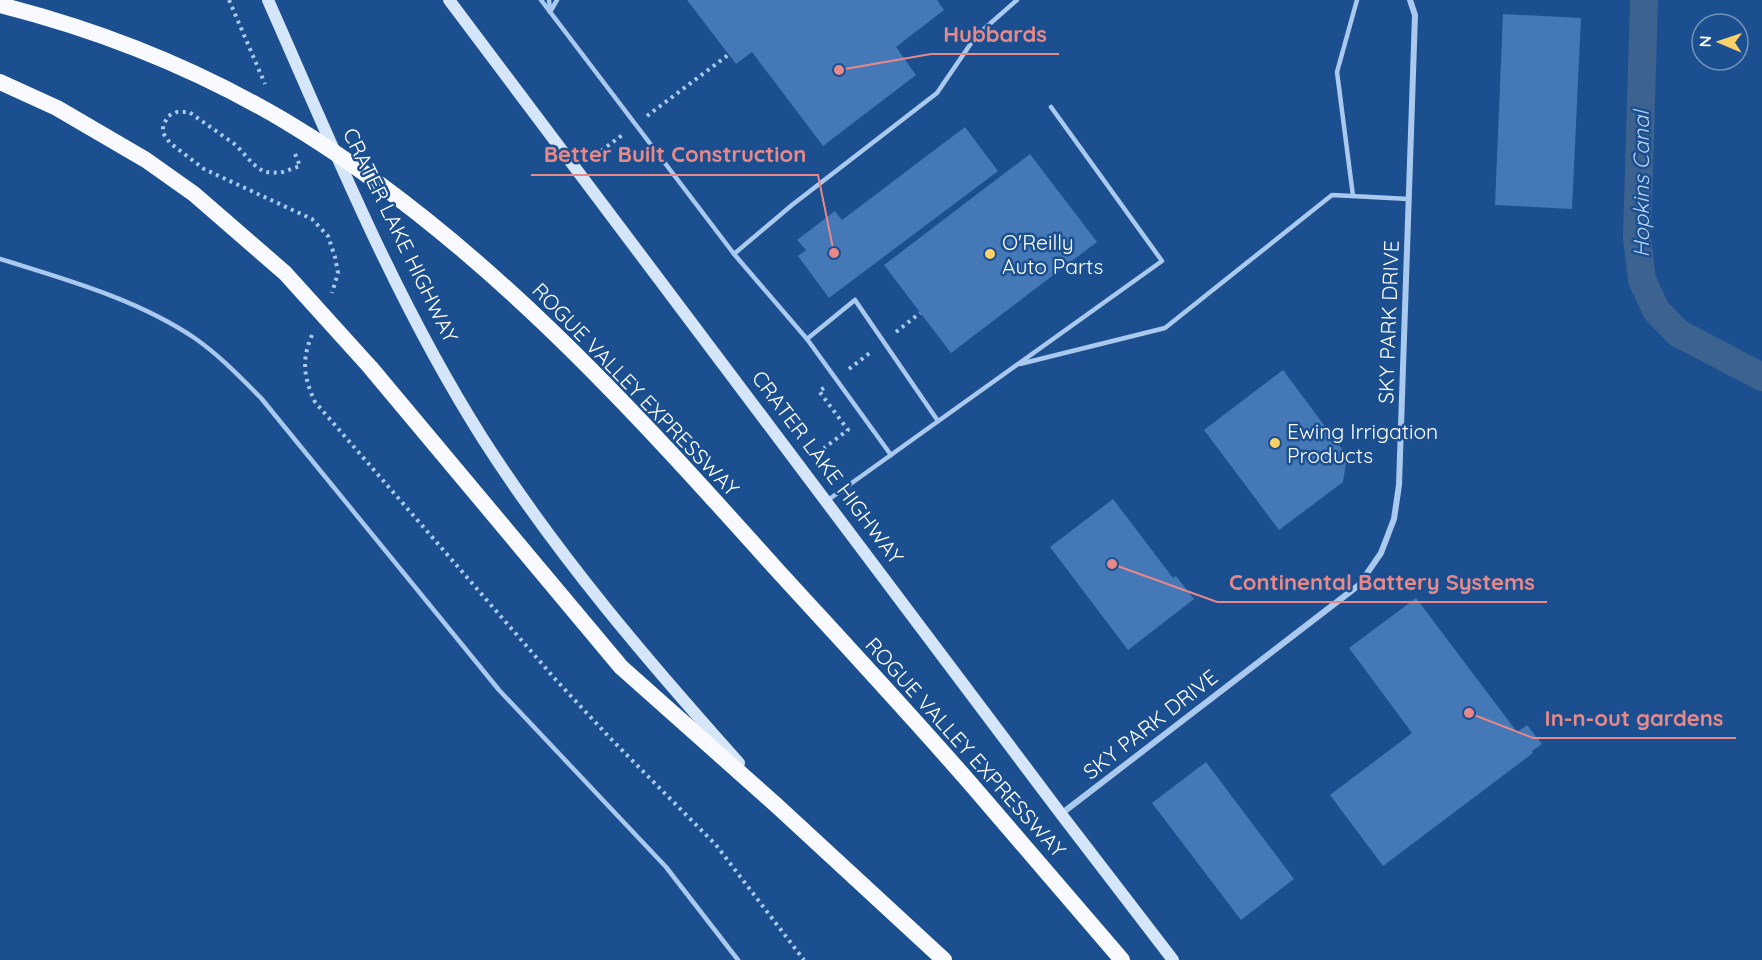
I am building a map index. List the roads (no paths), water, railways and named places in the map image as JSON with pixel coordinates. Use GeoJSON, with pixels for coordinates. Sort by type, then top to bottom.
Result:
{"type":"FeatureCollection","features":[{"type":"Feature","properties":{"kind":"highway","name":"ROGUE VALLEY EXPRESSWAY"},"geometry":{"type":"LineString","coordinates":[[0,5],[119,42],[227,90],[283,120],[369,176],[479,264],[626,406],[745,534],[969,782],[1122,960]]}},
{"type":"Feature","properties":{"kind":"highway"},"geometry":{"type":"LineString","coordinates":[[0,82],[57,108],[146,160],[194,194],[285,273],[370,367],[621,667],[775,804]]}},
{"type":"Feature","properties":{"kind":"highway","name":"CRATER LAKE HIGHWAY"},"geometry":{"type":"LineString","coordinates":[[775,804],[944,960]]}},
{"type":"Feature","properties":{"kind":"main road","name":"CRATER LAKE HIGHWAY"},"geometry":{"type":"LineString","coordinates":[[268,0],[364,217],[420,330],[482,438],[567,560],[643,655],[775,804]]}},
{"type":"Feature","properties":{"kind":"main road","name":"CRATER LAKE HIGHWAY"},"geometry":{"type":"LineString","coordinates":[[449,0],[1173,960]]}},
{"type":"Feature","properties":{"kind":"street","name":"SKY PARK DRIVE"},"geometry":{"type":"LineString","coordinates":[[1061,814],[1359,585],[1381,554],[1394,519],[1399,485],[1415,15],[1410,0]]}},
{"type":"Feature","properties":{"kind":"lane"},"geometry":{"type":"LineString","coordinates":[[541,0],[734,254],[807,339],[891,455]]}},
{"type":"Feature","properties":{"kind":"lane"},"geometry":{"type":"LineString","coordinates":[[549,0],[550,12]]}},
{"type":"Feature","properties":{"kind":"lane"},"geometry":{"type":"LineString","coordinates":[[550,12],[557,0]]}},
{"type":"Feature","properties":{"kind":"lane"},"geometry":{"type":"LineString","coordinates":[[734,254],[792,205],[937,93],[976,36],[1017,0]]}},
{"type":"Feature","properties":{"kind":"lane"},"geometry":{"type":"LineString","coordinates":[[1353,196],[1338,72],[1357,0]]}},
{"type":"Feature","properties":{"kind":"lane"},"geometry":{"type":"LineString","coordinates":[[826,502],[1162,261],[1051,107]]}},
{"type":"Feature","properties":{"kind":"lane"},"geometry":{"type":"LineString","coordinates":[[1017,365],[1165,328],[1332,195],[1409,199]]}},
{"type":"Feature","properties":{"kind":"lane"},"geometry":{"type":"LineString","coordinates":[[0,259],[117,297],[149,312],[197,340],[228,365],[261,398],[499,690],[666,867],[738,960]]}},
{"type":"Feature","properties":{"kind":"lane"},"geometry":{"type":"LineString","coordinates":[[807,339],[855,300],[938,421]]}},
{"type":"Feature","properties":{"kind":"waterway","name":"Hopkins Canal"},"geometry":{"type":"LineString","coordinates":[[1644,0],[1637,238],[1642,280],[1656,310],[1678,333],[1762,377]]}},
{"type":"Feature","properties":{"kind":"place","name":"Hubbards"},"geometry":{"type":"Point","coordinates":[839,70]}},
{"type":"Feature","properties":{"kind":"place","name":"Better Built Construction"},"geometry":{"type":"Point","coordinates":[834,253]}},
{"type":"Feature","properties":{"kind":"place","name":"O'Reilly Auto Parts"},"geometry":{"type":"Point","coordinates":[990,254]}},
{"type":"Feature","properties":{"kind":"place","name":"Ewing Irrigation Products"},"geometry":{"type":"Point","coordinates":[1275,443]}},
{"type":"Feature","properties":{"kind":"place","name":"Continental Battery Systems"},"geometry":{"type":"Point","coordinates":[1112,564]}},
{"type":"Feature","properties":{"kind":"place","name":"In-n-out gardens"},"geometry":{"type":"Point","coordinates":[1469,713]}}]}
